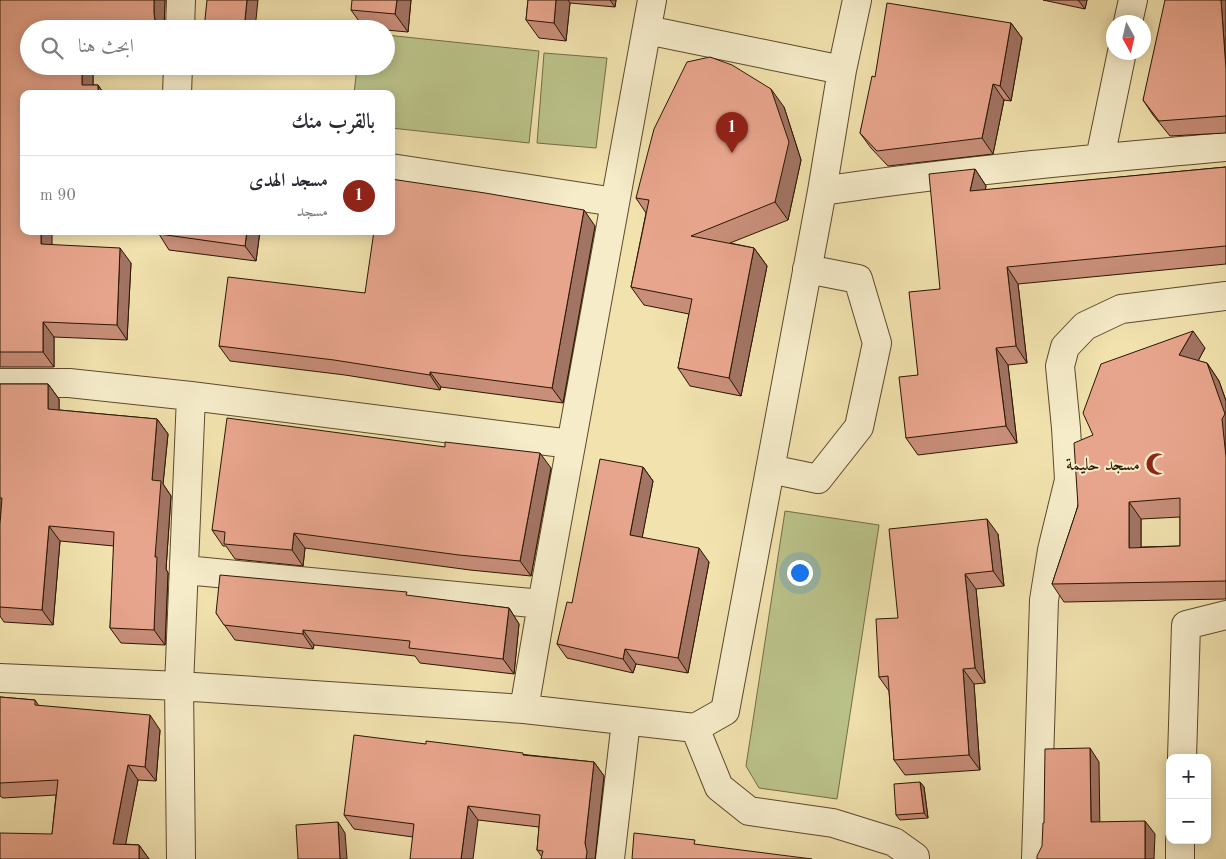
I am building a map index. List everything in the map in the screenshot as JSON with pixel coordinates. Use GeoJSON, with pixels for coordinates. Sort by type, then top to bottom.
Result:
{"type":"FeatureCollection","features":[{"type":"Feature","properties":{"kind":"street"},"geometry":{"type":"LineString","coordinates":[[180,20],[181,0]]}},
{"type":"Feature","properties":{"kind":"street"},"geometry":{"type":"LineString","coordinates":[[524,709],[652,0]]}},
{"type":"Feature","properties":{"kind":"street"},"geometry":{"type":"LineString","coordinates":[[0,678],[180,686],[524,709],[695,728],[725,711],[822,191],[842,70],[857,0]]}},
{"type":"Feature","properties":{"kind":"street"},"geometry":{"type":"LineString","coordinates":[[1130,15],[1133,0]]}},
{"type":"Feature","properties":{"kind":"street"},"geometry":{"type":"LineString","coordinates":[[647,30],[842,70]]}},
{"type":"Feature","properties":{"kind":"street"},"geometry":{"type":"LineString","coordinates":[[1100,158],[1120,60]]}},
{"type":"Feature","properties":{"kind":"street"},"geometry":{"type":"LineString","coordinates":[[177,90],[178,75]]}},
{"type":"Feature","properties":{"kind":"street"},"geometry":{"type":"LineString","coordinates":[[822,191],[926,176],[1226,147]]}},
{"type":"Feature","properties":{"kind":"street"},"geometry":{"type":"LineString","coordinates":[[395,169],[615,202]]}},
{"type":"Feature","properties":{"kind":"street"},"geometry":{"type":"LineString","coordinates":[[770,469],[818,479],[859,427],[877,343],[858,279],[807,269]]}},
{"type":"Feature","properties":{"kind":"street"},"geometry":{"type":"LineString","coordinates":[[1036,859],[1044,600],[1052,550],[1069,480],[1060,366],[1064,347],[1085,326],[1121,308],[1226,296]]}},
{"type":"Feature","properties":{"kind":"street"},"geometry":{"type":"LineString","coordinates":[[0,383],[69,383],[191,396],[571,444]]}},
{"type":"Feature","properties":{"kind":"street"},"geometry":{"type":"LineString","coordinates":[[181,859],[180,686],[191,396]]}},
{"type":"Feature","properties":{"kind":"street"},"geometry":{"type":"LineString","coordinates":[[185,570],[542,604]]}},
{"type":"Feature","properties":{"kind":"street"},"geometry":{"type":"LineString","coordinates":[[1182,754],[1186,625],[1226,615]]}},
{"type":"Feature","properties":{"kind":"street"},"geometry":{"type":"LineString","coordinates":[[610,859],[626,720]]}},
{"type":"Feature","properties":{"kind":"street"},"geometry":{"type":"LineString","coordinates":[[695,728],[719,786],[749,811],[833,823],[894,842],[915,857],[915,859]]}},
{"type":"Feature","properties":{"kind":"street"},"geometry":{"type":"LineString","coordinates":[[1180,844],[1180,859]]}},
{"type":"Feature","properties":{"kind":"green space"},"geometry":{"type":"Polygon","coordinates":[[[395,36],[539,51],[529,143],[395,128],[395,90],[354,90],[356,75],[395,75],[395,36]]]}},
{"type":"Feature","properties":{"kind":"green space"},"geometry":{"type":"Polygon","coordinates":[[[544,53],[607,58],[596,148],[537,143],[544,53]]]}},
{"type":"Feature","properties":{"kind":"green space"},"geometry":{"type":"Polygon","coordinates":[[[785,511],[879,525],[837,799],[759,788],[746,766],[785,511]]]}},
{"type":"Feature","properties":{"kind":"building"},"geometry":{"type":"Polygon","coordinates":[[[0,0],[154,0],[155,20],[20,20],[20,75],[82,75],[82,85],[98,85],[98,90],[20,90],[20,235],[41,235],[41,244],[120,248],[117,325],[43,322],[43,352],[0,352],[0,0]]]}},
{"type":"Feature","properties":{"kind":"building"},"geometry":{"type":"Polygon","coordinates":[[[207,0],[247,0],[245,20],[205,20],[207,0]]]}},
{"type":"Feature","properties":{"kind":"building"},"geometry":{"type":"Polygon","coordinates":[[[352,0],[397,0],[395,14],[351,10],[352,0]]]}},
{"type":"Feature","properties":{"kind":"building"},"geometry":{"type":"Polygon","coordinates":[[[528,0],[556,0],[554,23],[526,20],[528,0]]]}},
{"type":"Feature","properties":{"kind":"building"},"geometry":{"type":"Polygon","coordinates":[[[1165,0],[1221,0],[1226,69],[1226,116],[1159,121],[1143,100],[1165,0]]]}},
{"type":"Feature","properties":{"kind":"building"},"geometry":{"type":"Polygon","coordinates":[[[887,3],[1011,23],[1000,86],[993,84],[982,138],[877,151],[860,133],[872,76],[875,77],[887,3]]]}},
{"type":"Feature","properties":{"kind":"building"},"geometry":{"type":"Polygon","coordinates":[[[710,57],[732,65],[771,89],[789,142],[775,202],[691,236],[754,248],[729,378],[678,368],[692,299],[631,287],[649,200],[636,198],[654,129],[687,62],[710,57]]]}},
{"type":"Feature","properties":{"kind":"building"},"geometry":{"type":"Polygon","coordinates":[[[1226,167],[1226,246],[1007,267],[1016,346],[996,348],[1006,426],[906,438],[899,377],[918,375],[909,292],[940,289],[929,174],[975,169],[970,191],[1226,167]]]}},
{"type":"Feature","properties":{"kind":"building"},"geometry":{"type":"Polygon","coordinates":[[[395,180],[584,210],[552,388],[430,372],[430,375],[334,360],[219,346],[228,277],[365,293],[373,235],[395,235],[395,180]]]}},
{"type":"Feature","properties":{"kind":"building"},"geometry":{"type":"Polygon","coordinates":[[[166,235],[246,235],[245,246],[166,235]]]}},
{"type":"Feature","properties":{"kind":"building"},"geometry":{"type":"Polygon","coordinates":[[[1193,331],[1179,355],[1207,363],[1225,414],[1222,419],[1226,457],[1226,581],[1052,584],[1078,506],[1074,443],[1093,435],[1083,413],[1101,364],[1193,331]],[[1180,498],[1129,502],[1129,548],[1180,546],[1180,498]]]}},
{"type":"Feature","properties":{"kind":"building"},"geometry":{"type":"Polygon","coordinates":[[[0,384],[48,384],[48,409],[157,419],[152,480],[161,481],[155,557],[157,557],[154,630],[110,628],[114,532],[49,526],[42,610],[0,607],[0,524],[2,498],[0,498],[0,384]]]}},
{"type":"Feature","properties":{"kind":"building"},"geometry":{"type":"Polygon","coordinates":[[[227,418],[445,447],[445,442],[540,453],[520,561],[459,555],[294,533],[292,550],[224,544],[225,532],[212,530],[227,418]]]}},
{"type":"Feature","properties":{"kind":"building"},"geometry":{"type":"Polygon","coordinates":[[[600,459],[643,467],[630,535],[699,548],[678,658],[625,649],[623,659],[557,644],[567,602],[572,603],[600,459]]]}},
{"type":"Feature","properties":{"kind":"building"},"geometry":{"type":"Polygon","coordinates":[[[987,519],[993,571],[965,574],[975,668],[963,669],[969,755],[894,760],[888,676],[879,677],[876,619],[898,618],[889,529],[987,519]]]}},
{"type":"Feature","properties":{"kind":"building"},"geometry":{"type":"Polygon","coordinates":[[[220,575],[407,592],[406,595],[509,608],[503,659],[409,648],[410,641],[303,630],[303,634],[224,625],[216,613],[220,575]]]}},
{"type":"Feature","properties":{"kind":"building"},"geometry":{"type":"Polygon","coordinates":[[[0,697],[35,700],[35,705],[150,715],[145,767],[128,765],[113,844],[139,845],[139,859],[0,859],[0,833],[52,834],[58,780],[0,783],[0,697]]]}},
{"type":"Feature","properties":{"kind":"building"},"geometry":{"type":"Polygon","coordinates":[[[354,735],[426,744],[426,741],[523,753],[523,755],[594,762],[585,843],[586,859],[541,859],[543,851],[537,850],[540,815],[468,806],[461,859],[410,859],[414,824],[344,815],[354,735]]]}},
{"type":"Feature","properties":{"kind":"building"},"geometry":{"type":"Polygon","coordinates":[[[1090,748],[1091,822],[1145,821],[1145,859],[1037,859],[1042,846],[1044,823],[1045,749],[1090,748]]]}},
{"type":"Feature","properties":{"kind":"building"},"geometry":{"type":"Polygon","coordinates":[[[920,782],[924,813],[896,815],[894,784],[920,782]]]}},
{"type":"Feature","properties":{"kind":"building"},"geometry":{"type":"Polygon","coordinates":[[[338,822],[340,859],[298,859],[296,825],[338,822]]]}},
{"type":"Feature","properties":{"kind":"building"},"geometry":{"type":"Polygon","coordinates":[[[634,833],[695,840],[694,844],[812,859],[632,859],[634,833]]]}},
{"type":"Feature","properties":{"kind":"place","name":"مسجد الهدى"},"geometry":{"type":"Point","coordinates":[732,153]}},
{"type":"Feature","properties":{"kind":"place","name":"مسجد حليمة"},"geometry":{"type":"Point","coordinates":[1157,464]}}]}
